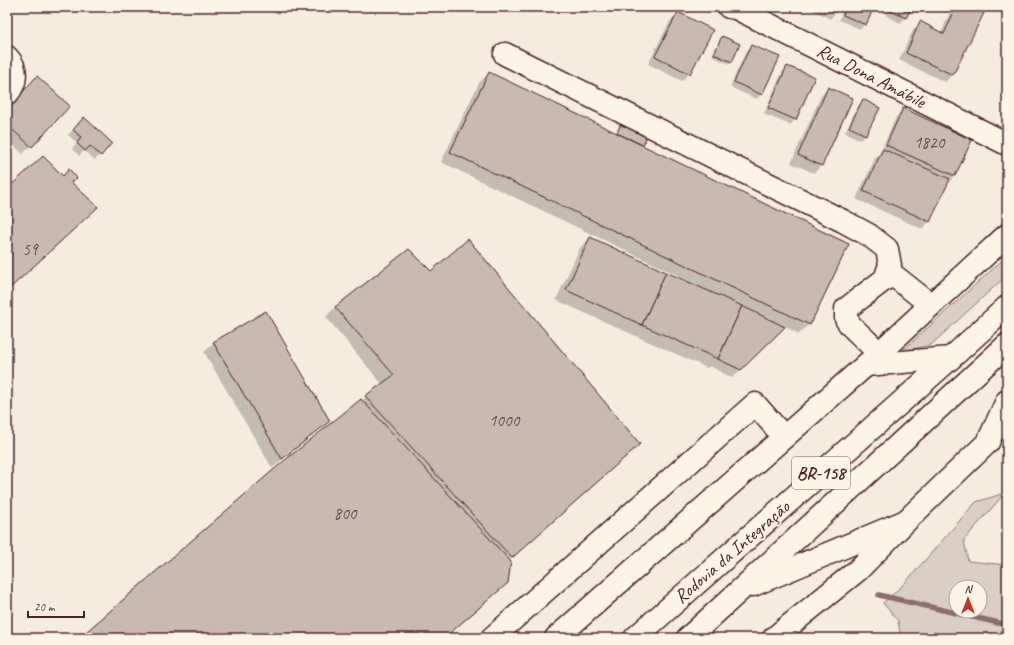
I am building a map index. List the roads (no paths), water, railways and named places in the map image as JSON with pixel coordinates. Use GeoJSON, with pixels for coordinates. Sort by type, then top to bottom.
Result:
{"type":"FeatureCollection","features":[{"type":"Feature","properties":{"kind":"main road","name":"Rua Dona Amábile"},"geometry":{"type":"LineString","coordinates":[[733,7],[1007,144]]}},
{"type":"Feature","properties":{"kind":"main road"},"geometry":{"type":"LineString","coordinates":[[505,54],[869,235],[887,250],[890,265],[885,278],[846,309],[846,319],[873,359],[951,358]]}},
{"type":"Feature","properties":{"kind":"main road"},"geometry":{"type":"LineString","coordinates":[[7,57],[13,63],[15,75],[12,89],[7,94]]}},
{"type":"Feature","properties":{"kind":"main road","name":"BR-158"},"geometry":{"type":"LineString","coordinates":[[556,638],[873,359],[1007,235]]}},
{"type":"Feature","properties":{"kind":"main road"},"geometry":{"type":"LineString","coordinates":[[888,271],[931,305]]}},
{"type":"Feature","properties":{"kind":"main road","name":"Rodovia da Integração"},"geometry":{"type":"LineString","coordinates":[[635,638],[1007,307]]}},
{"type":"Feature","properties":{"kind":"main road","name":"Rodovia da Integração"},"geometry":{"type":"LineString","coordinates":[[688,638],[1007,344]]}},
{"type":"Feature","properties":{"kind":"main road","name":"BR-158"},"geometry":{"type":"LineString","coordinates":[[988,442],[1007,401]]}},
{"type":"Feature","properties":{"kind":"main road"},"geometry":{"type":"LineString","coordinates":[[492,638],[755,404],[784,437]]}},
{"type":"Feature","properties":{"kind":"main road","name":"BR-158"},"geometry":{"type":"LineString","coordinates":[[774,638],[858,570],[906,521],[988,442],[1007,428]]}},
{"type":"Feature","properties":{"kind":"main road","name":"BR-158"},"geometry":{"type":"LineString","coordinates":[[739,591],[906,521]]}},
{"type":"Feature","properties":{"kind":"waterway"},"geometry":{"type":"LineString","coordinates":[[879,595],[1007,626]]}}]}
